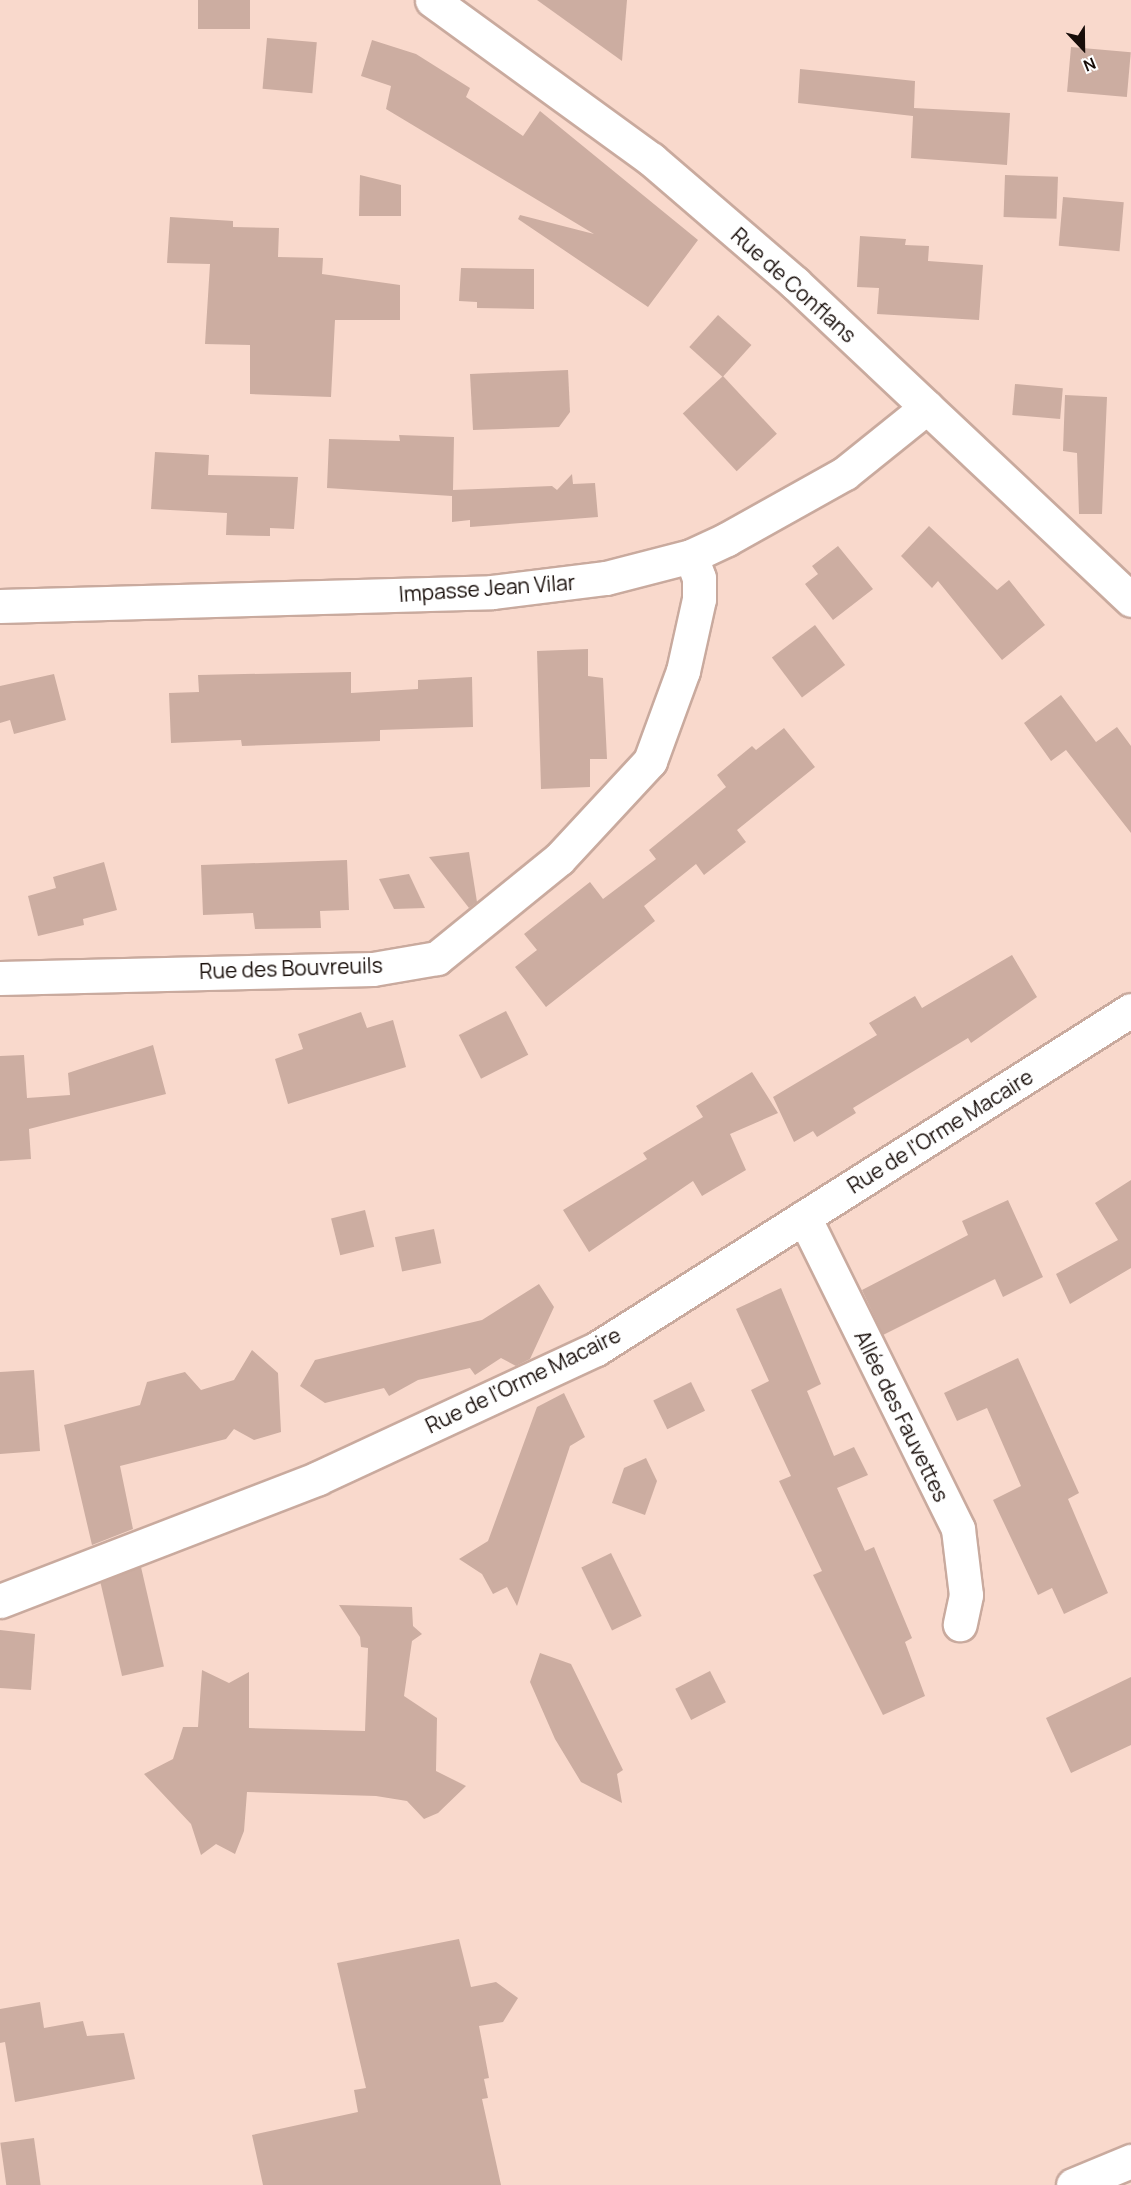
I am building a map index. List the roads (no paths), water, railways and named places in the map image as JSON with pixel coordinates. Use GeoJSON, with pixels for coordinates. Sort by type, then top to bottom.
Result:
{"type":"FeatureCollection","features":[{"type":"Feature","properties":{"kind":"street","name":"Rue de Conflans"},"geometry":{"type":"LineString","coordinates":[[432,0],[651,159],[795,283],[1131,600]]}},
{"type":"Feature","properties":{"kind":"street","name":"Impasse Jean Vilar"},"geometry":{"type":"LineString","coordinates":[[0,606],[492,592],[606,578],[691,556],[845,473],[927,407]]}},
{"type":"Feature","properties":{"kind":"street","name":"Rue des Bouvreuils"},"geometry":{"type":"LineString","coordinates":[[0,978],[373,969],[437,958],[559,859],[650,761],[683,671],[699,598],[699,578],[691,556]]}},
{"type":"Feature","properties":{"kind":"street","name":"Rue de l'Orme Macaire"},"geometry":{"type":"LineString","coordinates":[[0,1601],[318,1478],[596,1349],[1131,1010]]}},
{"type":"Feature","properties":{"kind":"street","name":"Allée des Fauvettes"},"geometry":{"type":"LineString","coordinates":[[804,1217],[958,1529],[966,1595],[960,1624]]}},
{"type":"Feature","properties":{"kind":"street"},"geometry":{"type":"LineString","coordinates":[[1073,2185],[1131,2161]]}}]}
